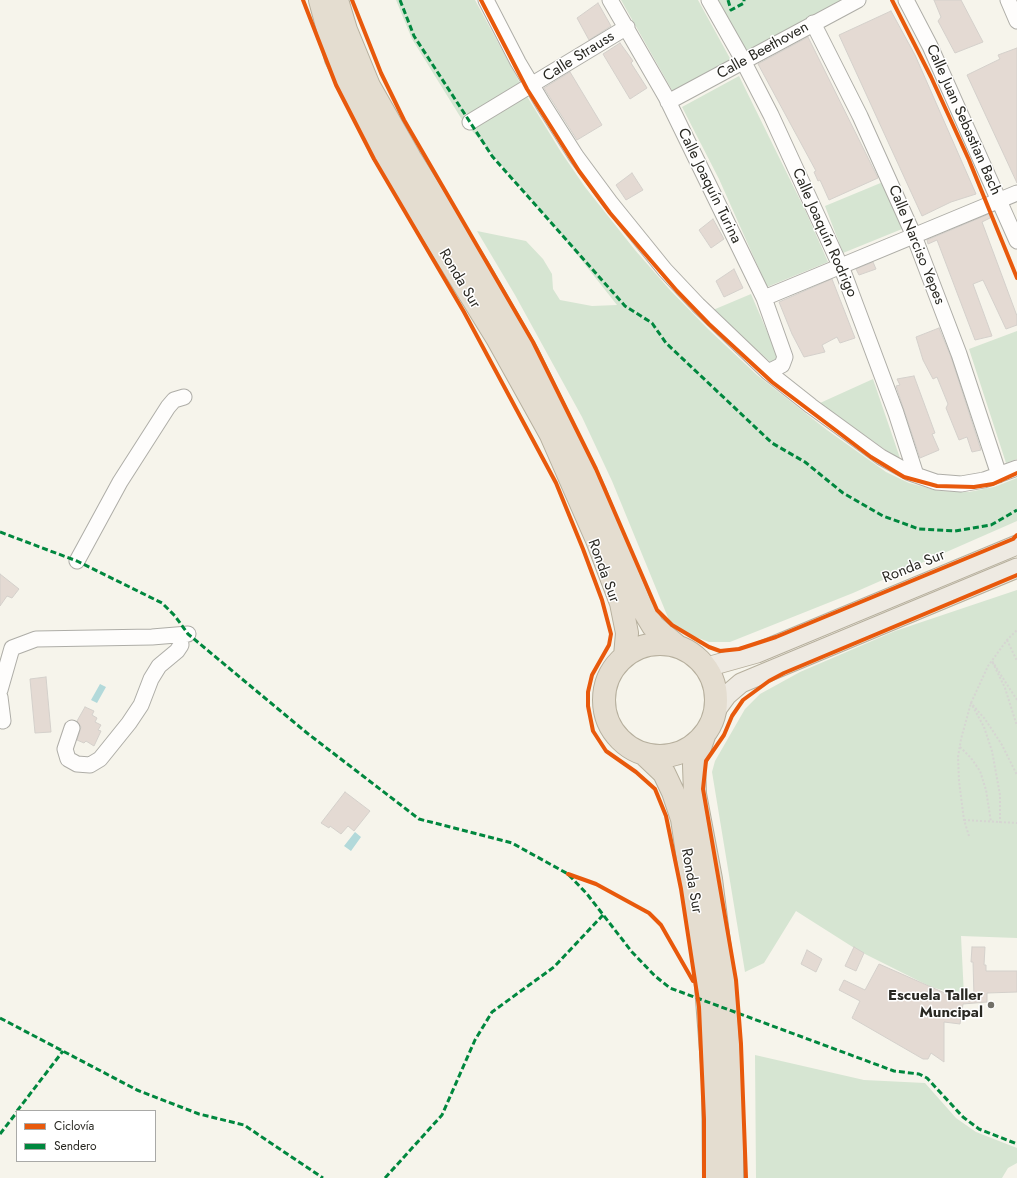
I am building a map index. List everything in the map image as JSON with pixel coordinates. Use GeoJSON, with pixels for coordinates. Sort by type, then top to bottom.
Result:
{"type":"FeatureCollection","features":[{"type":"Feature","properties":{"kind":"highway","name":"Ronda Sur"},"geometry":{"type":"LineString","coordinates":[[320,0],[336,59],[382,152],[497,338],[551,435],[597,540],[621,603],[626,633],[624,656]]}},
{"type":"Feature","properties":{"kind":"highway","name":"Ronda Sur"},"geometry":{"type":"LineString","coordinates":[[337,0],[346,30],[369,86],[410,158],[478,267],[528,354],[595,492],[642,606],[653,626],[677,646]]}},
{"type":"Feature","properties":{"kind":"highway"},"geometry":{"type":"LineString","coordinates":[[663,643],[677,646],[688,650],[707,667],[714,680],[717,695],[716,710],[712,724],[704,736],[692,747],[677,754],[661,756],[644,754],[628,746],[615,735],[607,719],[604,708],[606,685],[613,669],[624,656],[636,648],[650,644],[663,643]]}},
{"type":"Feature","properties":{"kind":"highway","name":"Ronda Sur"},"geometry":{"type":"LineString","coordinates":[[704,736],[694,765],[695,794],[710,879],[724,982],[732,1102],[732,1178]]}},
{"type":"Feature","properties":{"kind":"highway","name":"Ronda Sur"},"geometry":{"type":"LineString","coordinates":[[644,754],[664,773],[673,792],[684,834],[705,974],[713,1077],[714,1178]]}},
{"type":"Feature","properties":{"kind":"main road"},"geometry":{"type":"LineString","coordinates":[[707,667],[757,653],[1017,545]]}},
{"type":"Feature","properties":{"kind":"main road"},"geometry":{"type":"LineString","coordinates":[[716,710],[727,695],[741,683],[1017,568]]}},
{"type":"Feature","properties":{"kind":"street"},"geometry":{"type":"LineString","coordinates":[[486,0],[532,86],[576,156],[642,242],[698,305],[768,372],[811,406],[881,457],[916,475],[936,482],[961,484],[984,480],[1017,468]]}},
{"type":"Feature","properties":{"kind":"street","name":"Calle Joaquín Turina"},"geometry":{"type":"LineString","coordinates":[[610,0],[627,27],[668,102],[764,298],[785,357],[782,365],[768,372]]}},
{"type":"Feature","properties":{"kind":"street","name":"Calle Joaquín Rodrigo"},"geometry":{"type":"LineString","coordinates":[[709,0],[744,62],[794,164],[840,266],[876,356],[916,475]]}},
{"type":"Feature","properties":{"kind":"street","name":"Calle Beethoven"},"geometry":{"type":"LineString","coordinates":[[668,102],[858,0]]}},
{"type":"Feature","properties":{"kind":"street","name":"Calle Juan Sebastian Bach"},"geometry":{"type":"LineString","coordinates":[[906,0],[930,46],[1017,241]]}},
{"type":"Feature","properties":{"kind":"street"},"geometry":{"type":"LineString","coordinates":[[1008,0],[1017,21]]}},
{"type":"Feature","properties":{"kind":"street","name":"Calle Narciso Yepes"},"geometry":{"type":"LineString","coordinates":[[813,23],[863,123],[914,236],[959,354],[999,475]]}},
{"type":"Feature","properties":{"kind":"street","name":"Calle Strauss"},"geometry":{"type":"LineString","coordinates":[[470,122],[532,86],[627,27]]}},
{"type":"Feature","properties":{"kind":"street"},"geometry":{"type":"LineString","coordinates":[[764,298],[1017,193]]}},
{"type":"Feature","properties":{"kind":"street"},"geometry":{"type":"LineString","coordinates":[[77,561],[120,482],[168,407],[174,400],[184,397]]}},
{"type":"Feature","properties":{"kind":"street"},"geometry":{"type":"LineString","coordinates":[[0,690],[12,648],[36,639],[184,635],[177,651],[159,666],[151,679],[141,705],[129,723],[100,759],[90,765],[77,764],[68,759],[65,749],[72,728]]}},
{"type":"Feature","properties":{"kind":"street"},"geometry":{"type":"LineString","coordinates":[[0,697],[3,721]]}},
{"type":"Feature","properties":{"kind":"path"},"geometry":{"type":"LineString","coordinates":[[969,836],[964,820],[959,781],[960,747],[971,704],[976,691],[992,661],[1007,640],[1017,630]]}},
{"type":"Feature","properties":{"kind":"path"},"geometry":{"type":"LineString","coordinates":[[1007,640],[1017,661]]}},
{"type":"Feature","properties":{"kind":"path"},"geometry":{"type":"LineString","coordinates":[[992,661],[1017,700]]}},
{"type":"Feature","properties":{"kind":"path"},"geometry":{"type":"LineString","coordinates":[[992,661],[1006,688],[1017,726]]}},
{"type":"Feature","properties":{"kind":"path"},"geometry":{"type":"LineString","coordinates":[[971,704],[985,720],[1002,745],[1017,775]]}},
{"type":"Feature","properties":{"kind":"path"},"geometry":{"type":"LineString","coordinates":[[971,704],[984,727],[992,751],[1000,795],[1000,823]]}},
{"type":"Feature","properties":{"kind":"path"},"geometry":{"type":"LineString","coordinates":[[960,747],[971,758],[980,771],[986,790],[991,822]]}},
{"type":"Feature","properties":{"kind":"path"},"geometry":{"type":"LineString","coordinates":[[964,820],[1017,823]]}},
{"type":"Feature","properties":{"kind":"green space"},"geometry":{"type":"Polygon","coordinates":[[[396,0],[475,0],[528,98],[561,152],[585,187],[635,250],[670,290],[708,329],[757,375],[827,430],[886,472],[909,483],[939,491],[969,492],[994,487],[1017,478],[1017,521],[853,593],[730,642],[709,642],[682,632],[669,620],[612,481],[582,417],[515,295],[477,231],[526,241],[543,259],[552,274],[553,289],[560,300],[592,306],[617,305],[560,233],[461,118],[412,39],[396,0]]]}},
{"type":"Feature","properties":{"kind":"green space"},"geometry":{"type":"Polygon","coordinates":[[[621,0],[698,0],[732,62],[673,92],[621,0]]]}},
{"type":"Feature","properties":{"kind":"green space"},"geometry":{"type":"Polygon","coordinates":[[[717,0],[844,0],[747,51],[717,0]]]}},
{"type":"Feature","properties":{"kind":"green space"},"geometry":{"type":"Polygon","coordinates":[[[739,76],[806,212],[828,262],[767,287],[719,179],[682,107],[739,76]]]}},
{"type":"Feature","properties":{"kind":"green space"},"geometry":{"type":"Polygon","coordinates":[[[883,182],[902,229],[843,253],[825,206],[883,182]]]}},
{"type":"Feature","properties":{"kind":"green space"},"geometry":{"type":"Polygon","coordinates":[[[751,294],[778,357],[777,360],[771,362],[767,359],[713,310],[751,294]]]}},
{"type":"Feature","properties":{"kind":"green space"},"geometry":{"type":"Polygon","coordinates":[[[1017,331],[1017,459],[1006,463],[969,349],[1017,331]]]}},
{"type":"Feature","properties":{"kind":"green space"},"geometry":{"type":"Polygon","coordinates":[[[873,379],[901,461],[820,403],[873,379]]]}},
{"type":"Feature","properties":{"kind":"green space"},"geometry":{"type":"Polygon","coordinates":[[[1017,590],[1017,938],[961,936],[964,996],[931,987],[859,951],[796,911],[764,963],[745,972],[712,772],[715,761],[745,709],[760,694],[800,672],[895,631],[1017,590]]]}},
{"type":"Feature","properties":{"kind":"green space"},"geometry":{"type":"Polygon","coordinates":[[[755,1055],[864,1080],[925,1083],[956,1118],[976,1132],[1017,1148],[1017,1163],[1008,1168],[1002,1178],[756,1178],[755,1055]]]}},
{"type":"Feature","properties":{"kind":"water"},"geometry":{"type":"Polygon","coordinates":[[[100,684],[106,687],[97,703],[91,700],[100,684]]]}},
{"type":"Feature","properties":{"kind":"water"},"geometry":{"type":"Polygon","coordinates":[[[355,832],[361,837],[351,851],[344,846],[355,832]]]}},
{"type":"Feature","properties":{"kind":"building"},"geometry":{"type":"Polygon","coordinates":[[[934,0],[961,0],[983,42],[955,53],[938,21],[941,17],[934,0]]]}},
{"type":"Feature","properties":{"kind":"building"},"geometry":{"type":"Polygon","coordinates":[[[598,3],[611,26],[589,40],[577,18],[598,3]]]}},
{"type":"Feature","properties":{"kind":"building"},"geometry":{"type":"Polygon","coordinates":[[[891,11],[915,55],[976,194],[951,202],[922,216],[839,35],[891,11]]]}},
{"type":"Feature","properties":{"kind":"building"},"geometry":{"type":"Polygon","coordinates":[[[808,37],[878,178],[829,200],[820,180],[818,181],[814,172],[816,171],[758,64],[808,37]]]}},
{"type":"Feature","properties":{"kind":"building"},"geometry":{"type":"Polygon","coordinates":[[[620,43],[633,61],[631,63],[647,88],[630,99],[603,54],[620,43]]]}},
{"type":"Feature","properties":{"kind":"building"},"geometry":{"type":"Polygon","coordinates":[[[1017,48],[1017,183],[967,75],[1000,59],[998,55],[1017,48]]]}},
{"type":"Feature","properties":{"kind":"building"},"geometry":{"type":"Polygon","coordinates":[[[570,72],[602,125],[577,140],[544,88],[570,72]]]}},
{"type":"Feature","properties":{"kind":"building"},"geometry":{"type":"Polygon","coordinates":[[[632,173],[643,190],[626,200],[616,185],[632,173]]]}},
{"type":"Feature","properties":{"kind":"building"},"geometry":{"type":"Polygon","coordinates":[[[989,214],[990,218],[982,222],[1017,316],[1017,325],[1006,329],[983,280],[973,284],[992,336],[975,340],[937,240],[928,244],[927,240],[989,214]]]}},
{"type":"Feature","properties":{"kind":"building"},"geometry":{"type":"Polygon","coordinates":[[[713,219],[724,239],[711,248],[699,230],[713,219]]]}},
{"type":"Feature","properties":{"kind":"building"},"geometry":{"type":"Polygon","coordinates":[[[873,262],[876,269],[859,275],[856,269],[873,262]]]}},
{"type":"Feature","properties":{"kind":"building"},"geometry":{"type":"Polygon","coordinates":[[[734,269],[743,288],[724,297],[716,281],[734,269]]]}},
{"type":"Feature","properties":{"kind":"building"},"geometry":{"type":"Polygon","coordinates":[[[832,279],[855,338],[840,343],[837,337],[822,345],[825,352],[804,357],[792,334],[779,302],[832,279]]]}},
{"type":"Feature","properties":{"kind":"building"},"geometry":{"type":"Polygon","coordinates":[[[939,328],[951,357],[981,450],[972,452],[967,437],[959,440],[946,408],[948,404],[937,377],[933,379],[923,360],[916,337],[939,328]]]}},
{"type":"Feature","properties":{"kind":"building"},"geometry":{"type":"Polygon","coordinates":[[[914,376],[935,433],[932,434],[939,450],[920,458],[896,386],[900,385],[897,379],[914,376]]]}},
{"type":"Feature","properties":{"kind":"building"},"geometry":{"type":"Polygon","coordinates":[[[0,574],[19,589],[12,598],[7,596],[0,606],[0,574]]]}},
{"type":"Feature","properties":{"kind":"building"},"geometry":{"type":"Polygon","coordinates":[[[46,677],[51,732],[35,733],[30,679],[46,677]]]}},
{"type":"Feature","properties":{"kind":"building"},"geometry":{"type":"Polygon","coordinates":[[[85,707],[94,711],[92,715],[97,718],[95,722],[101,725],[98,730],[101,731],[94,746],[86,741],[84,743],[77,740],[81,727],[77,721],[85,707]]]}},
{"type":"Feature","properties":{"kind":"building"},"geometry":{"type":"Polygon","coordinates":[[[345,792],[370,811],[354,831],[348,826],[341,834],[330,826],[329,828],[321,823],[345,792]]]}},
{"type":"Feature","properties":{"kind":"building"},"geometry":{"type":"Polygon","coordinates":[[[854,947],[864,953],[856,971],[845,966],[854,947]]]}},
{"type":"Feature","properties":{"kind":"building"},"geometry":{"type":"Polygon","coordinates":[[[972,947],[985,947],[984,965],[986,965],[986,971],[1017,971],[1017,992],[987,993],[987,1002],[963,1004],[960,1024],[944,1022],[944,1062],[931,1053],[928,1059],[923,1059],[852,1018],[860,1001],[839,990],[844,980],[865,990],[879,964],[947,994],[974,997],[973,962],[971,962],[972,947]]]}},
{"type":"Feature","properties":{"kind":"building"},"geometry":{"type":"Polygon","coordinates":[[[807,950],[822,959],[816,972],[801,964],[807,950]]]}},
{"type":"Feature","properties":{"kind":"marked path"},"geometry":{"type":"LineString","coordinates":[[400,0],[414,36],[492,156],[625,306],[652,323],[666,343],[772,443],[805,462],[843,493],[883,516],[919,529],[955,531],[991,525],[1017,510]]}},
{"type":"Feature","properties":{"kind":"marked path"},"geometry":{"type":"LineString","coordinates":[[728,0],[731,10],[744,3],[744,0]]}},
{"type":"Feature","properties":{"kind":"marked path"},"geometry":{"type":"LineString","coordinates":[[0,532],[77,561],[162,603],[175,616],[188,634],[307,733],[419,819],[512,843],[568,874],[587,894],[632,952],[655,976],[670,988],[894,1071],[919,1074],[927,1078],[963,1117],[979,1129],[1017,1144]]}},
{"type":"Feature","properties":{"kind":"marked path"},"geometry":{"type":"LineString","coordinates":[[385,1178],[442,1115],[475,1040],[492,1012],[554,967],[603,915]]}},
{"type":"Feature","properties":{"kind":"marked path"},"geometry":{"type":"LineString","coordinates":[[0,1018],[137,1090],[199,1114],[244,1125],[323,1178]]}},
{"type":"Feature","properties":{"kind":"marked path"},"geometry":{"type":"LineString","coordinates":[[18,1110],[63,1051]]}},
{"type":"Feature","properties":{"kind":"marked path"},"geometry":{"type":"LineString","coordinates":[[0,1134],[16,1113]]}},
{"type":"Feature","properties":{"kind":"cycle path"},"geometry":{"type":"LineString","coordinates":[[303,0],[336,85],[374,159],[464,312],[556,483],[602,600],[611,634],[609,645],[592,675],[588,692],[588,706],[593,731],[606,751],[636,772],[655,789],[666,816],[681,889],[699,1007],[704,1119],[704,1178]]}},
{"type":"Feature","properties":{"kind":"cycle path"},"geometry":{"type":"LineString","coordinates":[[352,0],[381,73],[404,120],[533,342],[596,469],[657,610],[672,625],[709,647],[720,651],[739,649],[776,637],[1013,539],[1017,535]]}},
{"type":"Feature","properties":{"kind":"cycle path"},"geometry":{"type":"LineString","coordinates":[[481,0],[527,89],[579,171],[610,213],[677,291],[709,324],[772,382],[871,457],[904,477],[937,486],[974,487],[993,484],[1017,473]]}},
{"type":"Feature","properties":{"kind":"cycle path"},"geometry":{"type":"LineString","coordinates":[[892,0],[931,77],[969,160],[1017,278]]}},
{"type":"Feature","properties":{"kind":"cycle path"},"geometry":{"type":"LineString","coordinates":[[746,1178],[741,1044],[736,980],[703,789],[706,761],[724,735],[732,716],[743,700],[769,681],[784,673],[1017,575]]}},
{"type":"Feature","properties":{"kind":"cycle path"},"geometry":{"type":"LineString","coordinates":[[568,874],[596,884],[649,913],[661,925],[693,981]]}},
{"type":"Feature","properties":{"kind":"place","name":"Escuela Taller Muncipal"},"geometry":{"type":"Point","coordinates":[991,1005]}}]}
